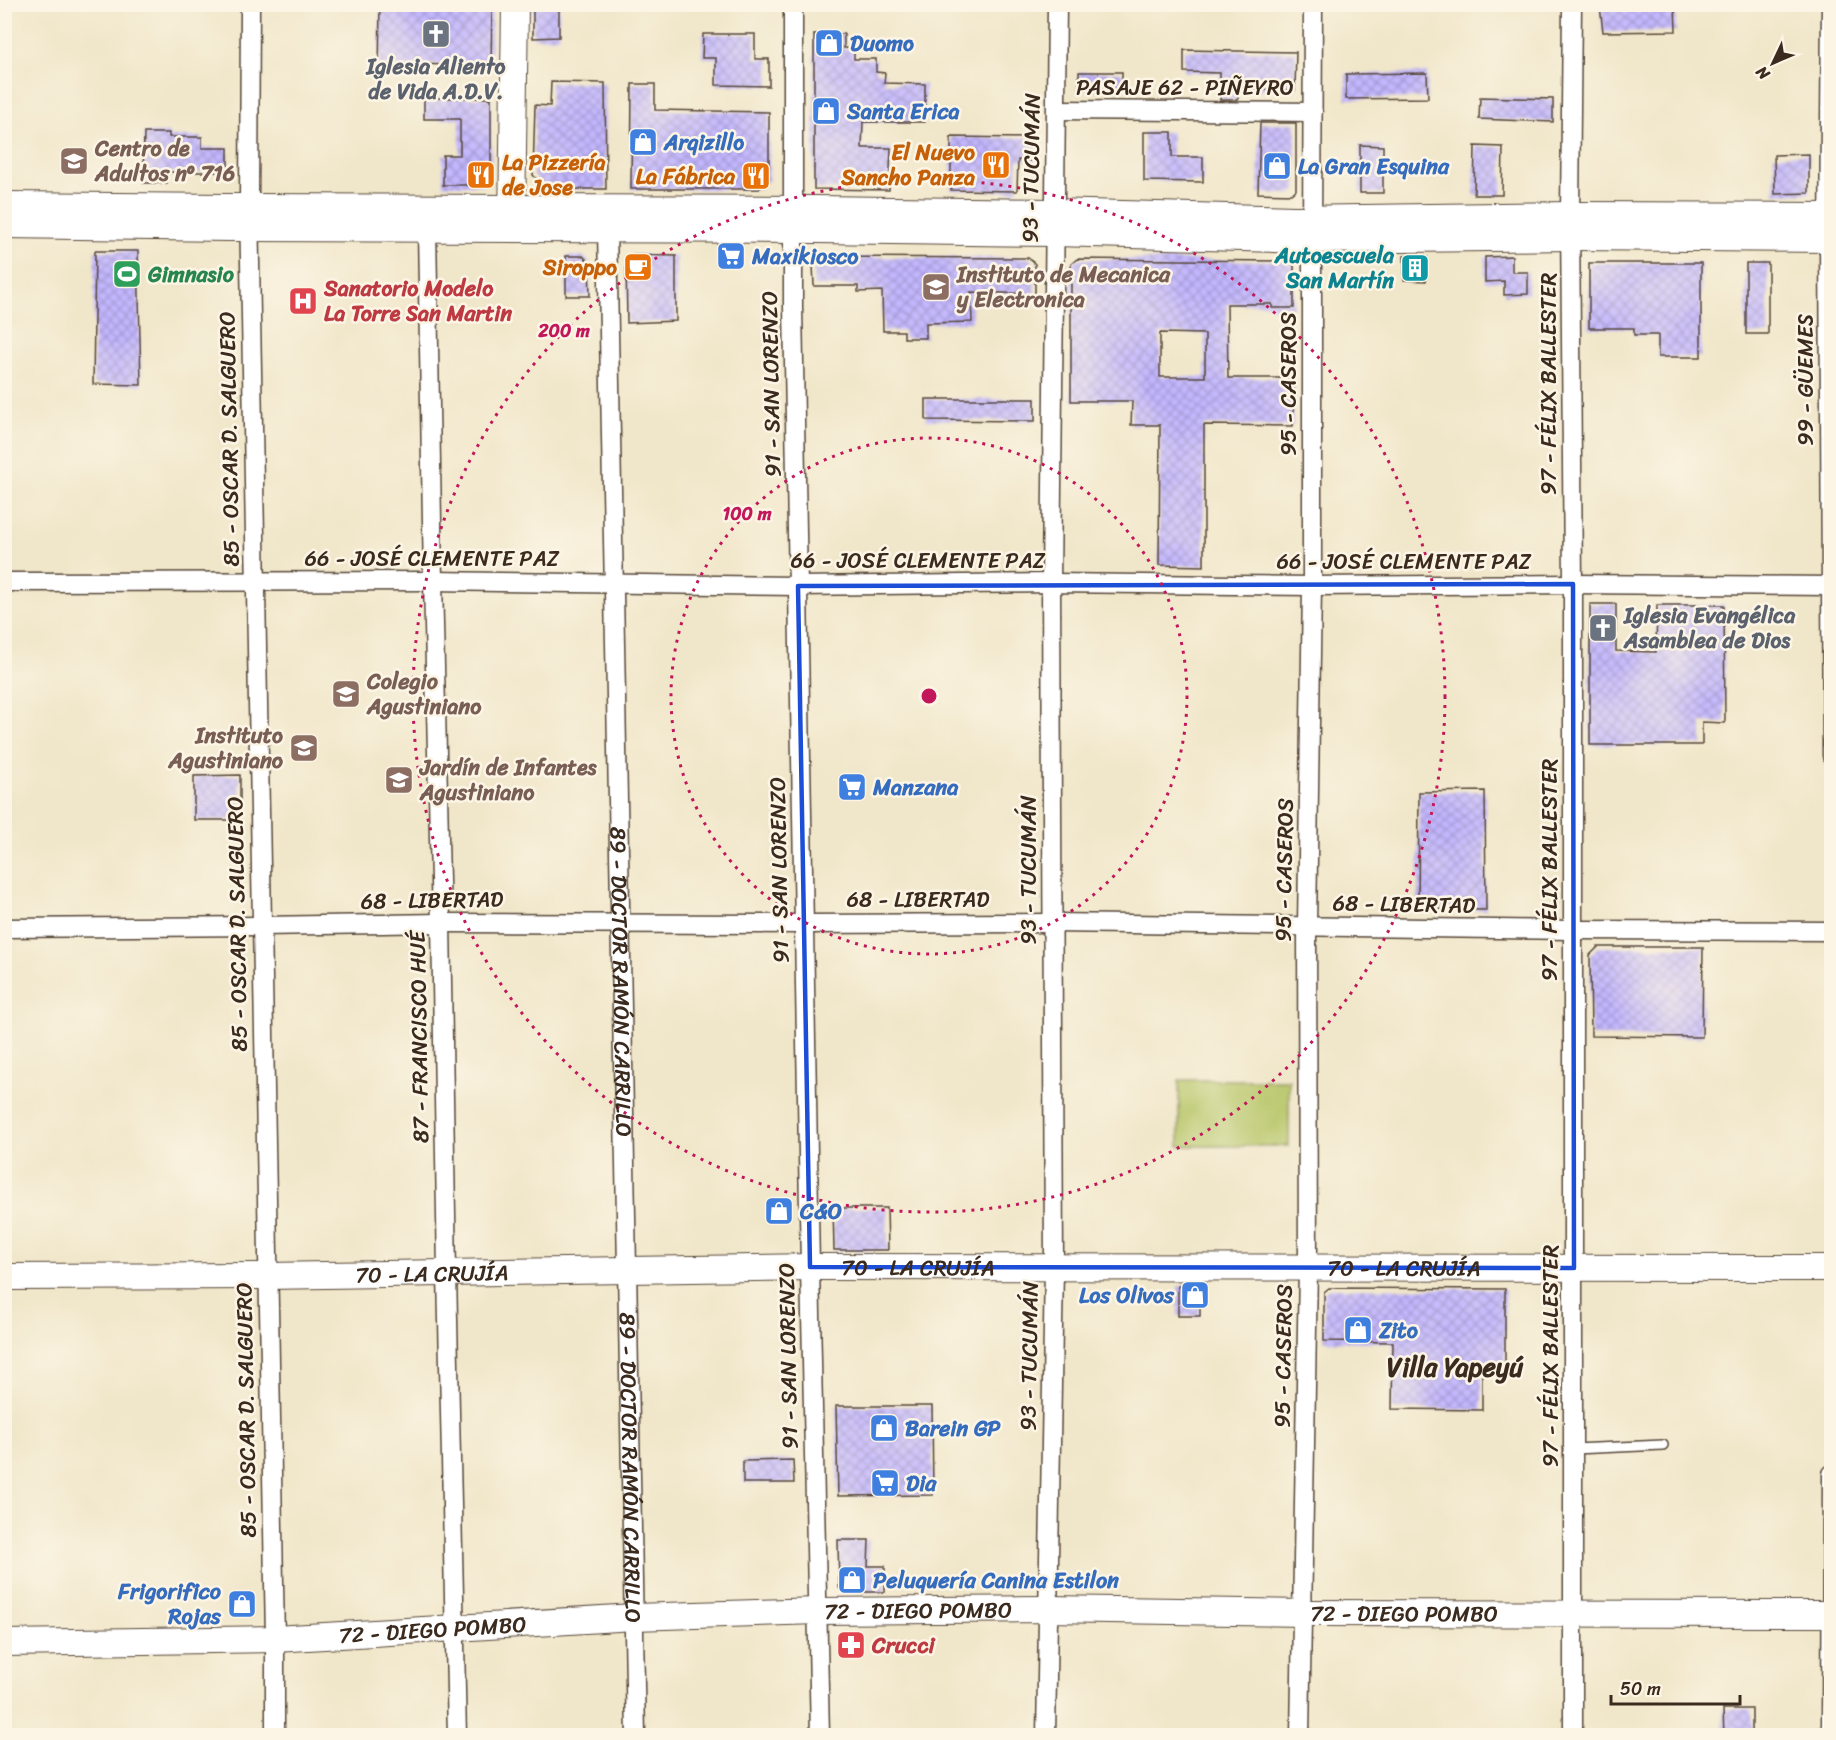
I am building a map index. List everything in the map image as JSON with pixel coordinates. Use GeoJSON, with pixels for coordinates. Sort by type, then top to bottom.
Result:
{"type":"FeatureCollection","features":[{"type":"Feature","properties":{"kind":"street","name":"85 - OSCAR D. SALGUERO"},"geometry":{"type":"LineString","coordinates":[[250,4],[249,217],[275,1736]]}},
{"type":"Feature","properties":{"kind":"street"},"geometry":{"type":"LineString","coordinates":[[512,218],[515,4]]}},
{"type":"Feature","properties":{"kind":"street","name":"91 - SAN LORENZO"},"geometry":{"type":"LineString","coordinates":[[793,4],[793,219],[798,586],[820,1736]]}},
{"type":"Feature","properties":{"kind":"street","name":"93 - TUCUMÁN"},"geometry":{"type":"LineString","coordinates":[[1046,1736],[1054,1268],[1051,583],[1057,4]]}},
{"type":"Feature","properties":{"kind":"street","name":"95 - CASEROS"},"geometry":{"type":"LineString","coordinates":[[1300,1736],[1308,1268],[1307,926],[1312,586],[1313,4]]}},
{"type":"Feature","properties":{"kind":"street","name":"97 - FÉLIX BALLESTER"},"geometry":{"type":"LineString","coordinates":[[1572,4],[1570,226],[1573,584],[1573,1736]]}},
{"type":"Feature","properties":{"kind":"street","name":"99 - GÜEMES"},"geometry":{"type":"LineString","coordinates":[[1831,4],[1832,756]]}},
{"type":"Feature","properties":{"kind":"street","name":"PASAJE 62 - PIÑEYRO"},"geometry":{"type":"LineString","coordinates":[[1057,110],[1313,112]]}},
{"type":"Feature","properties":{"kind":"street"},"geometry":{"type":"LineString","coordinates":[[4,205],[249,217],[427,229],[512,218],[607,228],[793,219]]}},
{"type":"Feature","properties":{"kind":"street"},"geometry":{"type":"LineString","coordinates":[[4,225],[249,217],[1054,222],[1312,230],[1570,226],[1830,227]]}},
{"type":"Feature","properties":{"kind":"street","name":"89 - DOCTOR RAMÓN CARRILLO"},"geometry":{"type":"LineString","coordinates":[[607,228],[636,1736]]}},
{"type":"Feature","properties":{"kind":"street","name":"87 - FRANCISCO HUÉ"},"geometry":{"type":"LineString","coordinates":[[427,229],[457,1736]]}},
{"type":"Feature","properties":{"kind":"street","name":"66 - JOSÉ CLEMENTE PAZ"},"geometry":{"type":"LineString","coordinates":[[4,582],[433,581],[798,586],[1051,583],[1312,586],[1573,584],[1831,586]]}},
{"type":"Feature","properties":{"kind":"street","name":"68 - LIBERTAD"},"geometry":{"type":"LineString","coordinates":[[4,928],[262,927],[441,923],[1052,922],[1572,930],[1832,931]]}},
{"type":"Feature","properties":{"kind":"street","name":"70 - LA CRUJÍA"},"geometry":{"type":"LineString","coordinates":[[4,1277],[267,1276],[810,1267],[1832,1268]]}},
{"type":"Feature","properties":{"kind":"street"},"geometry":{"type":"LineString","coordinates":[[1831,1736],[1832,1474]]}},
{"type":"Feature","properties":{"kind":"street","name":"72 - DIEGO POMBO"},"geometry":{"type":"LineString","coordinates":[[4,1643],[274,1639],[634,1617],[818,1611],[1831,1614]]}},
{"type":"Feature","properties":{"kind":"lane"},"geometry":{"type":"LineString","coordinates":[[1574,1449],[1663,1445]]}},
{"type":"Feature","properties":{"kind":"highlighted area"},"geometry":{"type":"Polygon","coordinates":[[[1573,584],[1574,1268],[810,1267],[798,586],[1573,584]]]}},
{"type":"Feature","properties":{"kind":"green space"},"geometry":{"type":"Polygon","coordinates":[[[1179,1080],[1289,1080],[1289,1146],[1179,1146],[1179,1080]]]}},
{"type":"Feature","properties":{"kind":"building","name":"Iglesia Aliento de Vida A.D.V."},"geometry":{"type":"Polygon","coordinates":[[[380,4],[492,4],[491,66],[413,64],[413,75],[379,74],[380,4]]]}},
{"type":"Feature","properties":{"kind":"building"},"geometry":{"type":"Polygon","coordinates":[[[533,4],[559,4],[559,37],[533,38],[533,4]]]}},
{"type":"Feature","properties":{"kind":"building"},"geometry":{"type":"Polygon","coordinates":[[[1675,5],[1676,31],[1603,32],[1600,6],[1675,5]]]}},
{"type":"Feature","properties":{"kind":"building"},"geometry":{"type":"Polygon","coordinates":[[[703,34],[755,34],[755,59],[769,59],[769,86],[716,85],[716,58],[702,58],[703,34]]]}},
{"type":"Feature","properties":{"kind":"building"},"geometry":{"type":"Polygon","coordinates":[[[814,34],[844,34],[844,48],[854,48],[854,59],[876,59],[876,72],[885,73],[884,83],[925,84],[925,122],[863,122],[862,148],[891,148],[889,190],[814,189],[814,34]]]}},
{"type":"Feature","properties":{"kind":"building"},"geometry":{"type":"Polygon","coordinates":[[[1184,50],[1296,52],[1295,90],[1238,90],[1238,100],[1220,100],[1220,73],[1184,72],[1184,50]]]}},
{"type":"Feature","properties":{"kind":"building"},"geometry":{"type":"Polygon","coordinates":[[[1079,72],[1122,72],[1122,89],[1079,89],[1079,72]]]}},
{"type":"Feature","properties":{"kind":"building"},"geometry":{"type":"Polygon","coordinates":[[[1427,73],[1428,98],[1346,99],[1346,74],[1427,73]]]}},
{"type":"Feature","properties":{"kind":"building"},"geometry":{"type":"Polygon","coordinates":[[[551,82],[605,83],[606,189],[546,189],[533,175],[535,105],[550,106],[551,82]]]}},
{"type":"Feature","properties":{"kind":"building"},"geometry":{"type":"Polygon","coordinates":[[[632,84],[655,84],[655,110],[769,112],[769,179],[759,189],[631,189],[632,84]]]}},
{"type":"Feature","properties":{"kind":"building"},"geometry":{"type":"Polygon","coordinates":[[[1480,97],[1553,99],[1553,122],[1479,119],[1480,97]]]}},
{"type":"Feature","properties":{"kind":"building"},"geometry":{"type":"Polygon","coordinates":[[[424,98],[491,98],[491,177],[481,185],[443,185],[443,155],[460,155],[460,119],[424,119],[424,98]]]}},
{"type":"Feature","properties":{"kind":"building","name":"La Gran Esquina"},"geometry":{"type":"Polygon","coordinates":[[[1260,123],[1296,123],[1296,190],[1291,194],[1258,193],[1260,123]]]}},
{"type":"Feature","properties":{"kind":"building"},"geometry":{"type":"Polygon","coordinates":[[[1144,132],[1172,132],[1172,157],[1203,157],[1203,182],[1144,181],[1144,132]]]}},
{"type":"Feature","properties":{"kind":"building"},"geometry":{"type":"Polygon","coordinates":[[[144,133],[169,133],[169,137],[202,137],[202,148],[228,148],[228,172],[168,172],[167,183],[143,183],[144,133]]]}},
{"type":"Feature","properties":{"kind":"building"},"geometry":{"type":"Polygon","coordinates":[[[951,137],[1035,138],[1036,161],[1018,160],[1017,191],[951,190],[951,137]]]}},
{"type":"Feature","properties":{"kind":"building"},"geometry":{"type":"Polygon","coordinates":[[[1360,145],[1383,146],[1383,193],[1360,193],[1360,145]]]}},
{"type":"Feature","properties":{"kind":"building"},"geometry":{"type":"Polygon","coordinates":[[[1475,146],[1503,147],[1502,195],[1474,195],[1475,146]]]}},
{"type":"Feature","properties":{"kind":"building"},"geometry":{"type":"Polygon","coordinates":[[[1809,154],[1809,193],[1775,194],[1774,155],[1809,154]]]}},
{"type":"Feature","properties":{"kind":"building"},"geometry":{"type":"Polygon","coordinates":[[[95,251],[138,251],[141,385],[93,384],[95,251]]]}},
{"type":"Feature","properties":{"kind":"building"},"geometry":{"type":"Polygon","coordinates":[[[632,255],[676,256],[676,321],[627,323],[626,261],[632,255]]]}},
{"type":"Feature","properties":{"kind":"building"},"geometry":{"type":"Polygon","coordinates":[[[566,256],[583,256],[589,262],[590,296],[566,296],[566,256]]]}},
{"type":"Feature","properties":{"kind":"building","name":"Autoescuela San Martín"},"geometry":{"type":"Polygon","coordinates":[[[1404,256],[1427,257],[1426,281],[1404,280],[1404,256]]]}},
{"type":"Feature","properties":{"kind":"building"},"geometry":{"type":"Polygon","coordinates":[[[1512,256],[1512,272],[1528,272],[1528,294],[1504,295],[1504,281],[1485,282],[1485,257],[1512,256]]]}},
{"type":"Feature","properties":{"kind":"building"},"geometry":{"type":"Polygon","coordinates":[[[821,257],[1029,258],[1035,264],[1035,294],[971,292],[972,322],[926,323],[926,338],[904,338],[904,331],[883,331],[882,291],[858,292],[858,286],[814,286],[813,265],[821,257]]]}},
{"type":"Feature","properties":{"kind":"building"},"geometry":{"type":"Polygon","coordinates":[[[1077,259],[1289,261],[1294,266],[1294,308],[1272,308],[1272,304],[1227,304],[1228,378],[1294,378],[1293,426],[1204,425],[1204,566],[1159,565],[1160,425],[1131,425],[1132,401],[1071,401],[1071,264],[1077,259]],[[1160,333],[1160,377],[1205,377],[1205,334],[1160,333]]]}},
{"type":"Feature","properties":{"kind":"building"},"geometry":{"type":"Polygon","coordinates":[[[1589,263],[1701,263],[1701,357],[1658,357],[1658,335],[1634,335],[1634,328],[1589,328],[1589,263]]]}},
{"type":"Feature","properties":{"kind":"building"},"geometry":{"type":"Polygon","coordinates":[[[1746,263],[1768,263],[1768,334],[1746,334],[1746,263]]]}},
{"type":"Feature","properties":{"kind":"building"},"geometry":{"type":"Polygon","coordinates":[[[926,399],[1035,399],[1035,421],[926,420],[926,399]]]}},
{"type":"Feature","properties":{"kind":"building"},"geometry":{"type":"Polygon","coordinates":[[[1590,604],[1616,604],[1616,651],[1656,652],[1657,605],[1724,605],[1725,723],[1702,722],[1702,745],[1590,745],[1590,604]]]}},
{"type":"Feature","properties":{"kind":"building"},"geometry":{"type":"Polygon","coordinates":[[[240,775],[240,820],[194,820],[194,776],[240,775]]]}},
{"type":"Feature","properties":{"kind":"building"},"geometry":{"type":"Polygon","coordinates":[[[1485,791],[1486,910],[1418,909],[1419,792],[1485,791]]]}},
{"type":"Feature","properties":{"kind":"building"},"geometry":{"type":"Polygon","coordinates":[[[1598,947],[1703,947],[1702,1037],[1591,1036],[1590,955],[1598,947]]]}},
{"type":"Feature","properties":{"kind":"building"},"geometry":{"type":"Polygon","coordinates":[[[833,1208],[887,1208],[888,1250],[834,1250],[833,1208]]]}},
{"type":"Feature","properties":{"kind":"building"},"geometry":{"type":"Polygon","coordinates":[[[1178,1286],[1200,1286],[1200,1316],[1178,1316],[1178,1286]]]}},
{"type":"Feature","properties":{"kind":"building"},"geometry":{"type":"Polygon","coordinates":[[[1329,1288],[1505,1289],[1505,1365],[1482,1365],[1482,1410],[1392,1409],[1393,1342],[1324,1341],[1324,1292],[1329,1288]]]}},
{"type":"Feature","properties":{"kind":"building"},"geometry":{"type":"Polygon","coordinates":[[[836,1406],[932,1406],[933,1495],[838,1496],[836,1406]]]}},
{"type":"Feature","properties":{"kind":"building"},"geometry":{"type":"Polygon","coordinates":[[[793,1460],[794,1483],[743,1483],[743,1461],[793,1460]]]}},
{"type":"Feature","properties":{"kind":"building"},"geometry":{"type":"Polygon","coordinates":[[[838,1540],[869,1540],[868,1566],[885,1566],[885,1592],[844,1592],[839,1588],[838,1540]]]}},
{"type":"Feature","properties":{"kind":"building"},"geometry":{"type":"Polygon","coordinates":[[[1723,1709],[1752,1709],[1752,1736],[1724,1736],[1723,1709]]]}},
{"type":"Feature","properties":{"kind":"place","name":"Iglesia Aliento de Vida A.D.V."},"geometry":{"type":"Point","coordinates":[436,34]}},
{"type":"Feature","properties":{"kind":"place","name":"Duomo"},"geometry":{"type":"Point","coordinates":[829,43]}},
{"type":"Feature","properties":{"kind":"place","name":"Santa Erica"},"geometry":{"type":"Point","coordinates":[826,111]}},
{"type":"Feature","properties":{"kind":"place","name":"Arqizillo"},"geometry":{"type":"Point","coordinates":[643,142]}},
{"type":"Feature","properties":{"kind":"place","name":"Centro de Adultos nº 716"},"geometry":{"type":"Point","coordinates":[74,161]}},
{"type":"Feature","properties":{"kind":"place","name":"El Nuevo Sancho Panza"},"geometry":{"type":"Point","coordinates":[996,165]}},
{"type":"Feature","properties":{"kind":"place","name":"La Gran Esquina"},"geometry":{"type":"Point","coordinates":[1277,166]}},
{"type":"Feature","properties":{"kind":"place","name":"La Pizzería de Jose"},"geometry":{"type":"Point","coordinates":[481,175]}},
{"type":"Feature","properties":{"kind":"place","name":"La Fábrica"},"geometry":{"type":"Point","coordinates":[756,176]}},
{"type":"Feature","properties":{"kind":"place","name":"Maxikiosco"},"geometry":{"type":"Point","coordinates":[731,256]}},
{"type":"Feature","properties":{"kind":"place","name":"Siroppo"},"geometry":{"type":"Point","coordinates":[638,267]}},
{"type":"Feature","properties":{"kind":"place","name":"Autoescuela San Martín"},"geometry":{"type":"Point","coordinates":[1415,268]}},
{"type":"Feature","properties":{"kind":"place","name":"Gimnasio"},"geometry":{"type":"Point","coordinates":[127,274]}},
{"type":"Feature","properties":{"kind":"place","name":"Instituto de Mecanica y Electronica"},"geometry":{"type":"Point","coordinates":[936,287]}},
{"type":"Feature","properties":{"kind":"place","name":"Sanatorio Modelo La Torre San Martin"},"geometry":{"type":"Point","coordinates":[303,301]}},
{"type":"Feature","properties":{"kind":"place","name":"Iglesia Evangélica Asamblea de Dios"},"geometry":{"type":"Point","coordinates":[1603,628]}},
{"type":"Feature","properties":{"kind":"place","name":"Colegio Agustiniano"},"geometry":{"type":"Point","coordinates":[346,694]}},
{"type":"Feature","properties":{"kind":"place","name":"Instituto Agustiniano"},"geometry":{"type":"Point","coordinates":[304,748]}},
{"type":"Feature","properties":{"kind":"place","name":"Jardín de Infantes Agustiniano"},"geometry":{"type":"Point","coordinates":[399,780]}},
{"type":"Feature","properties":{"kind":"place","name":"Manzana"},"geometry":{"type":"Point","coordinates":[852,787]}},
{"type":"Feature","properties":{"kind":"place","name":"C&O"},"geometry":{"type":"Point","coordinates":[779,1211]}},
{"type":"Feature","properties":{"kind":"place","name":"Los Olivos"},"geometry":{"type":"Point","coordinates":[1195,1295]}},
{"type":"Feature","properties":{"kind":"place","name":"Zito"},"geometry":{"type":"Point","coordinates":[1358,1330]}},
{"type":"Feature","properties":{"kind":"place","name":"Barein GP"},"geometry":{"type":"Point","coordinates":[884,1428]}},
{"type":"Feature","properties":{"kind":"place","name":"Dia"},"geometry":{"type":"Point","coordinates":[885,1483]}},
{"type":"Feature","properties":{"kind":"place","name":"Peluquería Canina Estilon"},"geometry":{"type":"Point","coordinates":[852,1580]}},
{"type":"Feature","properties":{"kind":"place","name":"Frigorifico Rojas"},"geometry":{"type":"Point","coordinates":[242,1604]}},
{"type":"Feature","properties":{"kind":"place","name":"Crucci"},"geometry":{"type":"Point","coordinates":[851,1645]}},
{"type":"Feature","properties":{"kind":"district","name":"Villa Yapeyú"},"geometry":{"type":"Point","coordinates":[1455,1367]}}]}
